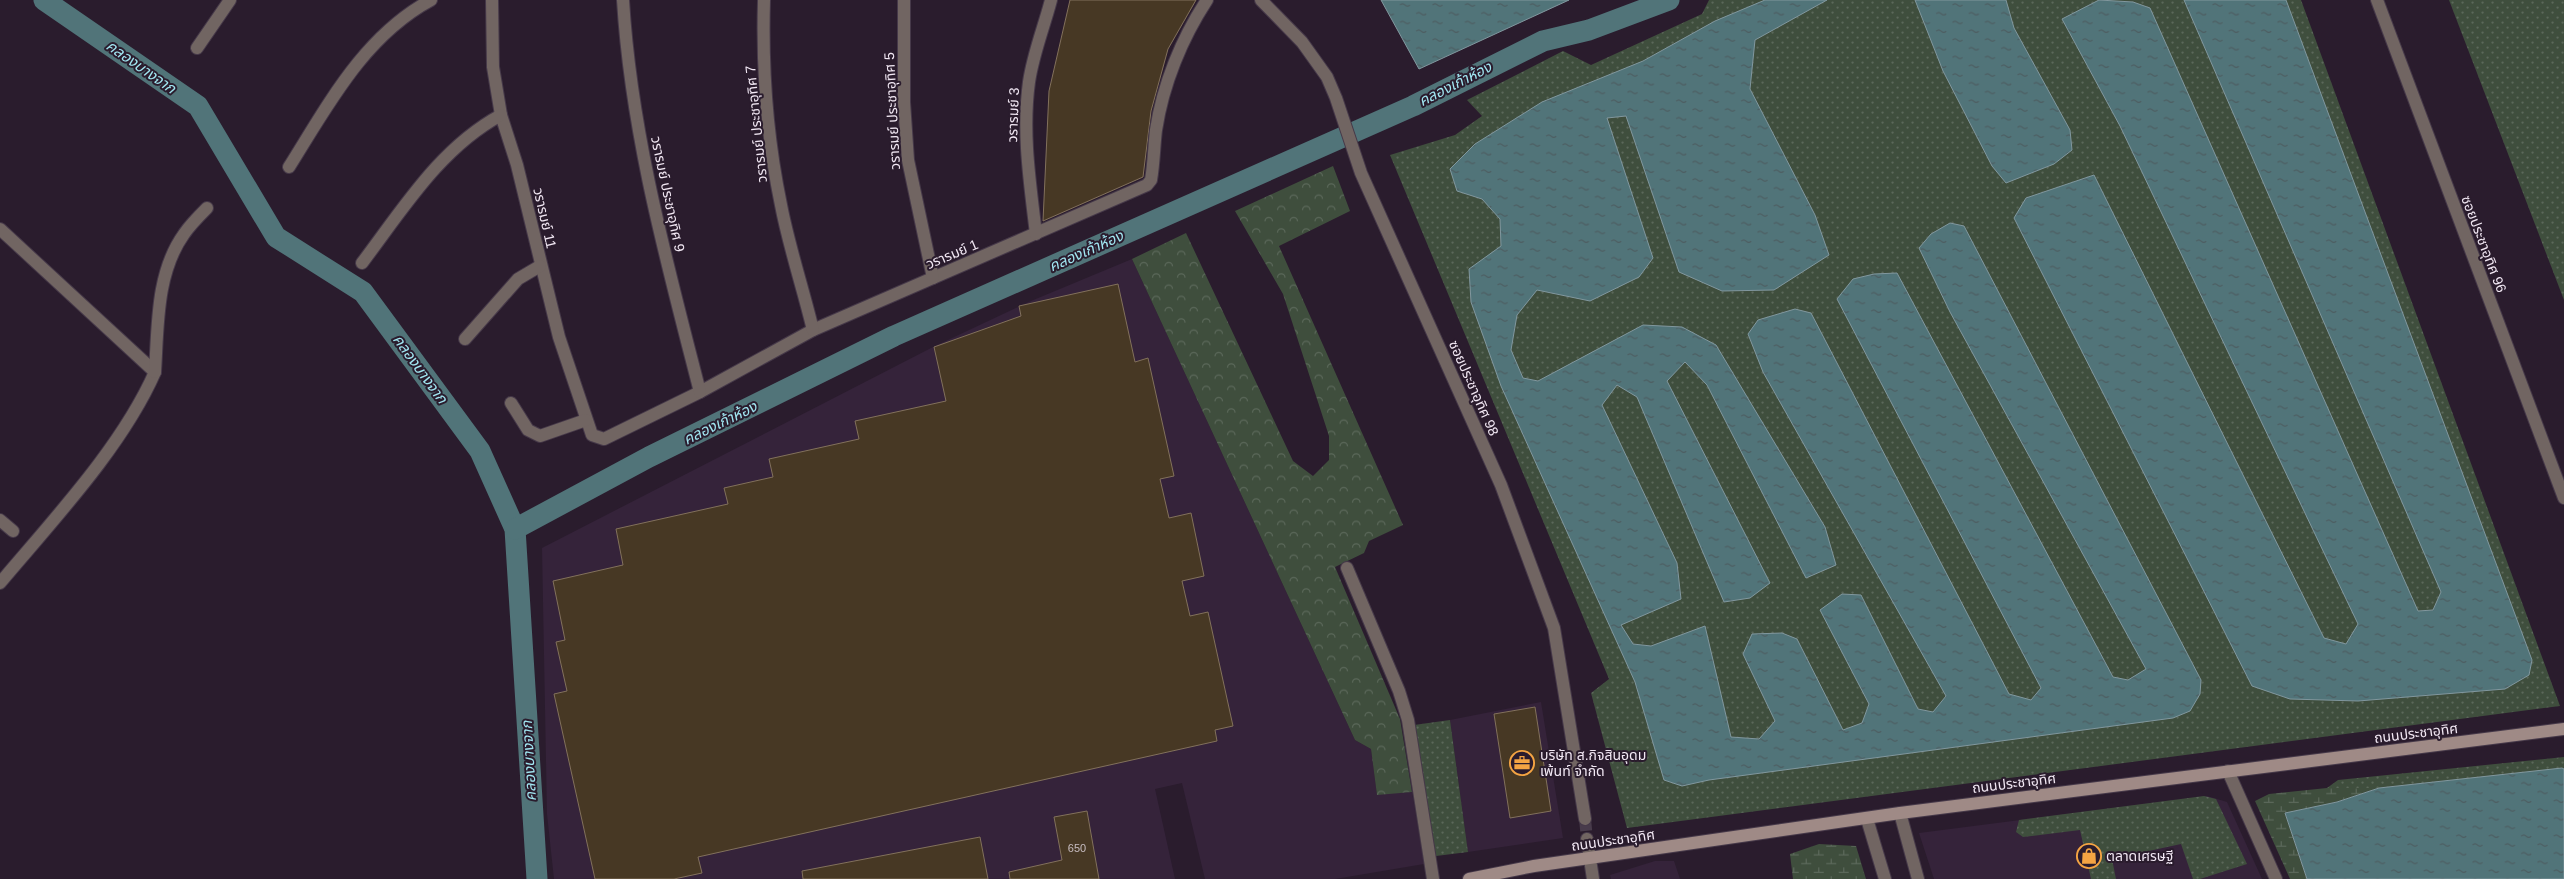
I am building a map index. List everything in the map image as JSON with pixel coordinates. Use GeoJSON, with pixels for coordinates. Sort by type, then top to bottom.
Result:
{"type":"FeatureCollection","features":[{"type":"Feature","properties":{"kind":"main road","name":"ถนนประชาอุทิศ"},"geometry":{"type":"LineString","coordinates":[[1469,879],[1590,858],[1900,813],[2564,729]]}},
{"type":"Feature","properties":{"kind":"street"},"geometry":{"type":"LineString","coordinates":[[197,48],[230,0]]}},
{"type":"Feature","properties":{"kind":"street"},"geometry":{"type":"LineString","coordinates":[[289,167],[347,75],[383,35],[413,10],[431,0]]}},
{"type":"Feature","properties":{"kind":"street","name":"วรารมย์ 11"},"geometry":{"type":"LineString","coordinates":[[492,0],[493,66],[501,115],[517,165],[540,266],[559,337],[586,420],[594,438]]}},
{"type":"Feature","properties":{"kind":"street","name":"วรารมย์ ประชาอุทิศ 9"},"geometry":{"type":"LineString","coordinates":[[624,0],[626,48],[633,103],[664,254],[700,392]]}},
{"type":"Feature","properties":{"kind":"street","name":"วรารมย์ ประชาอุทิศ 7"},"geometry":{"type":"LineString","coordinates":[[764,0],[763,33],[771,151],[781,207],[813,330]]}},
{"type":"Feature","properties":{"kind":"street","name":"วรารมย์ ประชาอุทิศ 5"},"geometry":{"type":"LineString","coordinates":[[904,0],[902,12],[904,102],[908,160],[933,278]]}},
{"type":"Feature","properties":{"kind":"street","name":"วรารมย์ 3"},"geometry":{"type":"LineString","coordinates":[[1036,234],[1027,161],[1026,120],[1030,80],[1051,0]]}},
{"type":"Feature","properties":{"kind":"street","name":"วรารมย์ 1"},"geometry":{"type":"LineString","coordinates":[[594,438],[607,438],[700,392],[813,330],[1147,185],[1151,180],[1156,130],[1171,72],[1197,15],[1207,0]]}},
{"type":"Feature","properties":{"kind":"street","name":"ซอยประชาอุทิศ 98"},"geometry":{"type":"LineString","coordinates":[[1261,0],[1302,42],[1327,78],[1336,98],[1362,173],[1501,485],[1554,628],[1586,819]]}},
{"type":"Feature","properties":{"kind":"street","name":"ซอยประชาอุทิศ 96"},"geometry":{"type":"LineString","coordinates":[[2377,0],[2564,498]]}},
{"type":"Feature","properties":{"kind":"street"},"geometry":{"type":"LineString","coordinates":[[362,263],[440,162],[472,132],[501,115]]}},
{"type":"Feature","properties":{"kind":"street"},"geometry":{"type":"LineString","coordinates":[[0,583],[63,508],[134,415],[155,372],[160,300],[170,260],[184,234],[207,208]]}},
{"type":"Feature","properties":{"kind":"street"},"geometry":{"type":"LineString","coordinates":[[0,229],[155,372]]}},
{"type":"Feature","properties":{"kind":"street"},"geometry":{"type":"LineString","coordinates":[[465,339],[518,279],[540,266]]}},
{"type":"Feature","properties":{"kind":"street"},"geometry":{"type":"LineString","coordinates":[[511,403],[528,430],[540,436],[586,420]]}},
{"type":"Feature","properties":{"kind":"street"},"geometry":{"type":"LineString","coordinates":[[0,520],[13,530]]}},
{"type":"Feature","properties":{"kind":"street"},"geometry":{"type":"LineString","coordinates":[[1347,568],[1399,691],[1408,720],[1433,879]]}},
{"type":"Feature","properties":{"kind":"street"},"geometry":{"type":"LineString","coordinates":[[2228,771],[2276,879]]}},
{"type":"Feature","properties":{"kind":"street"},"geometry":{"type":"LineString","coordinates":[[1900,813],[1918,879]]}},
{"type":"Feature","properties":{"kind":"street"},"geometry":{"type":"LineString","coordinates":[[1867,819],[1885,879]]}},
{"type":"Feature","properties":{"kind":"street"},"geometry":{"type":"LineString","coordinates":[[1587,839],[1593,879]]}},
{"type":"Feature","properties":{"kind":"shaded area"},"geometry":{"type":"Polygon","coordinates":[[[1132,259],[1355,740],[1371,749],[1377,794],[1412,792],[1424,864],[1335,879],[1205,879],[1182,783],[1155,789],[1175,879],[554,879],[547,814],[542,548],[933,347],[1031,301],[1132,259]]]}},
{"type":"Feature","properties":{"kind":"shaded area"},"geometry":{"type":"Polygon","coordinates":[[[1541,702],[1563,838],[1468,852],[1450,720],[1541,702]]]}},
{"type":"Feature","properties":{"kind":"shaded area","name":"ตลาดเศรษฐี"},"geometry":{"type":"Polygon","coordinates":[[[2207,796],[2227,802],[2262,879],[1934,879],[1919,833],[2207,796]]]}},
{"type":"Feature","properties":{"kind":"shaded area"},"geometry":{"type":"Polygon","coordinates":[[[1655,861],[1674,861],[1680,879],[1611,879],[1610,875],[1655,861]]]}},
{"type":"Feature","properties":{"kind":"green space"},"geometry":{"type":"Polygon","coordinates":[[[1709,0],[2301,0],[2560,706],[1627,828],[1591,693],[1609,679],[1390,155],[1455,135],[1482,116],[1467,100],[1563,51],[1591,65],[1702,14],[1709,0]]]}},
{"type":"Feature","properties":{"kind":"green space"},"geometry":{"type":"Polygon","coordinates":[[[2449,0],[2564,0],[2564,300],[2449,0]]]}},
{"type":"Feature","properties":{"kind":"green space"},"geometry":{"type":"Polygon","coordinates":[[[1333,166],[1350,211],[1279,246],[1403,525],[1369,541],[1364,553],[1335,567],[1400,719],[1412,792],[1377,795],[1371,749],[1355,740],[1132,259],[1186,233],[1293,461],[1313,476],[1329,460],[1329,436],[1283,294],[1235,211],[1333,166]]]}},
{"type":"Feature","properties":{"kind":"green space"},"geometry":{"type":"Polygon","coordinates":[[[1450,720],[1468,852],[1436,856],[1414,725],[1450,720]]]}},
{"type":"Feature","properties":{"kind":"green space"},"geometry":{"type":"Polygon","coordinates":[[[2564,757],[2564,769],[2379,788],[2327,788],[2338,780],[2564,757]]]}},
{"type":"Feature","properties":{"kind":"green space"},"geometry":{"type":"Polygon","coordinates":[[[2327,788],[2379,788],[2337,802],[2285,813],[2307,879],[2290,879],[2255,801],[2269,794],[2327,788]]]}},
{"type":"Feature","properties":{"kind":"green space"},"geometry":{"type":"Polygon","coordinates":[[[2204,796],[2216,799],[2247,864],[2200,879],[2193,879],[2181,844],[2112,859],[2116,879],[2091,879],[2080,830],[2023,837],[2016,832],[2019,820],[2204,796]]]}},
{"type":"Feature","properties":{"kind":"green space"},"geometry":{"type":"Polygon","coordinates":[[[1819,844],[1856,846],[1866,879],[1793,879],[1790,854],[1819,844]]]}},
{"type":"Feature","properties":{"kind":"water"},"geometry":{"type":"Polygon","coordinates":[[[1381,0],[1569,0],[1419,69],[1381,0]]]}},
{"type":"Feature","properties":{"kind":"water"},"geometry":{"type":"Polygon","coordinates":[[[1765,0],[1827,0],[1755,40],[1750,89],[1815,215],[1829,255],[1774,290],[1722,291],[1679,272],[1626,116],[1607,118],[1653,258],[1639,277],[1590,301],[1537,290],[1517,315],[1511,350],[1523,378],[1538,381],[1643,325],[1682,327],[1716,345],[1825,527],[1836,565],[1806,578],[1707,385],[1685,362],[1667,381],[1770,583],[1750,598],[1724,602],[1637,397],[1617,385],[1602,405],[1677,563],[1681,599],[1621,625],[1633,644],[1651,646],[1705,626],[1731,737],[1759,739],[1775,721],[1743,654],[1752,634],[1782,633],[1797,639],[1843,730],[1862,723],[1869,704],[1820,610],[1842,594],[1861,595],[1918,709],[1933,712],[1946,696],[1763,372],[1748,334],[1758,320],[1795,309],[1811,313],[2009,694],[2031,700],[2041,688],[1837,299],[1853,279],[1874,274],[1897,273],[2113,677],[2128,680],[2146,669],[1950,312],[1919,248],[1931,234],[1950,223],[1964,226],[2201,680],[2200,694],[2190,711],[2173,718],[1709,780],[1682,786],[1664,780],[1635,682],[1501,386],[1471,302],[1469,269],[1501,246],[1500,219],[1482,199],[1457,191],[1450,169],[1475,144],[1542,102],[1643,61],[1715,21],[1765,0]]]}},
{"type":"Feature","properties":{"kind":"water"},"geometry":{"type":"Polygon","coordinates":[[[1915,0],[2006,0],[2014,28],[2070,130],[2072,150],[2054,164],[2006,183],[1992,166],[1943,71],[1915,0]]]}},
{"type":"Feature","properties":{"kind":"water"},"geometry":{"type":"Polygon","coordinates":[[[2099,0],[2133,2],[2150,8],[2418,611],[2433,610],[2441,592],[2184,0],[2286,0],[2532,660],[2529,675],[2505,689],[2358,701],[2290,699],[2252,686],[2014,218],[2026,198],[2094,175],[2324,638],[2346,644],[2358,624],[2120,126],[2062,19],[2099,0]]]}},
{"type":"Feature","properties":{"kind":"water"},"geometry":{"type":"Polygon","coordinates":[[[2564,769],[2564,879],[2307,879],[2285,813],[2337,802],[2379,788],[2564,769]]]}},
{"type":"Feature","properties":{"kind":"building"},"geometry":{"type":"Polygon","coordinates":[[[1070,0],[1196,0],[1168,49],[1151,111],[1143,177],[1043,221],[1049,91],[1070,0]]]}},
{"type":"Feature","properties":{"kind":"building"},"geometry":{"type":"Polygon","coordinates":[[[1118,284],[1135,362],[1148,358],[1174,476],[1160,479],[1169,518],[1191,513],[1204,576],[1182,581],[1190,616],[1208,612],[1233,726],[1215,730],[1217,741],[698,857],[702,873],[674,879],[595,879],[554,694],[567,691],[556,642],[565,640],[553,581],[623,565],[616,529],[728,504],[724,488],[773,477],[769,459],[859,439],[855,421],[946,401],[934,347],[1021,316],[1019,306],[1118,284]]]}},
{"type":"Feature","properties":{"kind":"building","name":"บริษัท ส.กิจสินอุดม เพ้นท์ จำกัด"},"geometry":{"type":"Polygon","coordinates":[[[1535,707],[1551,811],[1510,818],[1494,714],[1535,707]]]}},
{"type":"Feature","properties":{"kind":"building"},"geometry":{"type":"Polygon","coordinates":[[[1087,811],[1099,879],[1010,879],[1009,872],[1062,860],[1054,817],[1087,811]]]}},
{"type":"Feature","properties":{"kind":"building"},"geometry":{"type":"Polygon","coordinates":[[[980,837],[988,879],[803,879],[802,871],[980,837]]]}},
{"type":"Feature","properties":{"kind":"waterway","name":"คลองบางจาก"},"geometry":{"type":"LineString","coordinates":[[44,0],[198,106],[276,237],[363,292],[480,451],[515,529],[537,879]]}},
{"type":"Feature","properties":{"kind":"waterway","name":"คลองเก้าห้อง"},"geometry":{"type":"LineString","coordinates":[[515,529],[649,457],[894,336],[1413,106],[1543,41],[1589,30],[1669,0]]}},
{"type":"Feature","properties":{"kind":"tunnel"},"geometry":{"type":"LineString","coordinates":[[1585,819],[1587,839]]}},
{"type":"Feature","properties":{"kind":"place","name":"บริษัท ส.กิจสินอุดม เพ้นท์ จำกัด"},"geometry":{"type":"Point","coordinates":[1522,763]}},
{"type":"Feature","properties":{"kind":"place","name":"ตลาดเศรษฐี"},"geometry":{"type":"Point","coordinates":[2089,856]}}]}
